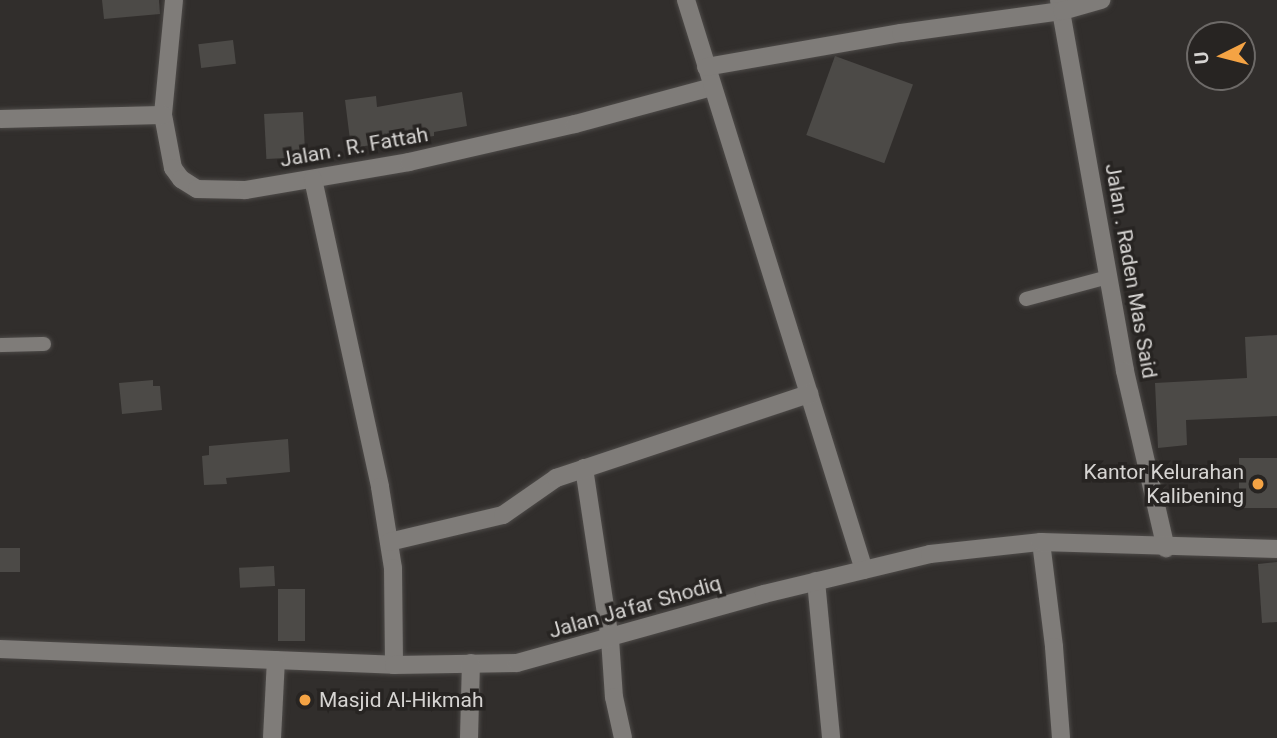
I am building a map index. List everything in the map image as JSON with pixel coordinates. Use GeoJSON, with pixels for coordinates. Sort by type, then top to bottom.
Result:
{"type":"FeatureCollection","features":[{"type":"Feature","properties":{"kind":"street","name":"Jalan . R. Fattah"},"geometry":{"type":"LineString","coordinates":[[174,0],[163,115],[173,167],[181,179],[197,189],[245,190],[409,162],[575,124],[712,87]]}},
{"type":"Feature","properties":{"kind":"street"},"geometry":{"type":"LineString","coordinates":[[686,0],[864,570]]}},
{"type":"Feature","properties":{"kind":"street"},"geometry":{"type":"LineString","coordinates":[[706,67],[1101,0]]}},
{"type":"Feature","properties":{"kind":"street","name":"Jalan . Raden Mas Said"},"geometry":{"type":"LineString","coordinates":[[1060,6],[1125,371],[1166,548]]}},
{"type":"Feature","properties":{"kind":"street"},"geometry":{"type":"LineString","coordinates":[[0,119],[163,115]]}},
{"type":"Feature","properties":{"kind":"street"},"geometry":{"type":"LineString","coordinates":[[313,179],[380,487],[393,568],[394,665]]}},
{"type":"Feature","properties":{"kind":"street"},"geometry":{"type":"LineString","coordinates":[[389,542],[503,515],[556,478],[809,394]]}},
{"type":"Feature","properties":{"kind":"street"},"geometry":{"type":"LineString","coordinates":[[584,468],[610,639],[614,697],[623,738]]}},
{"type":"Feature","properties":{"kind":"street"},"geometry":{"type":"LineString","coordinates":[[1041,542],[1054,647],[1061,738]]}},
{"type":"Feature","properties":{"kind":"street","name":"Jalan Ja'far Shodiq"},"geometry":{"type":"LineString","coordinates":[[0,649],[394,665],[517,663],[816,581],[930,554],[1041,542],[1166,548],[1277,549]]}},
{"type":"Feature","properties":{"kind":"street"},"geometry":{"type":"LineString","coordinates":[[816,581],[831,738]]}},
{"type":"Feature","properties":{"kind":"street"},"geometry":{"type":"LineString","coordinates":[[272,738],[276,660]]}},
{"type":"Feature","properties":{"kind":"street"},"geometry":{"type":"LineString","coordinates":[[469,738],[471,663]]}},
{"type":"Feature","properties":{"kind":"lane"},"geometry":{"type":"LineString","coordinates":[[1026,299],[1108,277]]}},
{"type":"Feature","properties":{"kind":"lane"},"geometry":{"type":"LineString","coordinates":[[0,345],[44,344]]}},
{"type":"Feature","properties":{"kind":"building"},"geometry":{"type":"Polygon","coordinates":[[[102,0],[159,0],[160,14],[104,19],[102,0]]]}},
{"type":"Feature","properties":{"kind":"building"},"geometry":{"type":"Polygon","coordinates":[[[233,40],[236,64],[201,68],[198,44],[233,40]]]}},
{"type":"Feature","properties":{"kind":"building"},"geometry":{"type":"Polygon","coordinates":[[[835,56],[913,84],[884,163],[806,135],[835,56]]]}},
{"type":"Feature","properties":{"kind":"building"},"geometry":{"type":"Polygon","coordinates":[[[462,92],[467,126],[434,132],[434,136],[351,148],[345,100],[376,96],[377,107],[462,92]]]}},
{"type":"Feature","properties":{"kind":"building"},"geometry":{"type":"Polygon","coordinates":[[[303,112],[305,157],[266,159],[264,114],[303,112]]]}},
{"type":"Feature","properties":{"kind":"building"},"geometry":{"type":"Polygon","coordinates":[[[1277,335],[1277,416],[1186,420],[1187,445],[1158,448],[1155,383],[1247,378],[1245,337],[1277,335]]]}},
{"type":"Feature","properties":{"kind":"building"},"geometry":{"type":"Polygon","coordinates":[[[153,380],[153,386],[160,386],[162,410],[122,414],[119,383],[153,380]]]}},
{"type":"Feature","properties":{"kind":"building"},"geometry":{"type":"Polygon","coordinates":[[[288,439],[290,472],[226,478],[227,484],[204,485],[202,456],[209,455],[209,446],[288,439]]]}},
{"type":"Feature","properties":{"kind":"building","name":"Kantor Kelurahan Kalibening"},"geometry":{"type":"Polygon","coordinates":[[[1239,458],[1277,458],[1277,508],[1239,508],[1239,458]]]}},
{"type":"Feature","properties":{"kind":"building"},"geometry":{"type":"Polygon","coordinates":[[[0,548],[20,548],[20,572],[0,572],[0,548]]]}},
{"type":"Feature","properties":{"kind":"building"},"geometry":{"type":"Polygon","coordinates":[[[1277,562],[1277,622],[1262,623],[1258,564],[1277,562]]]}},
{"type":"Feature","properties":{"kind":"building"},"geometry":{"type":"Polygon","coordinates":[[[274,566],[275,586],[240,588],[239,568],[274,566]]]}},
{"type":"Feature","properties":{"kind":"building"},"geometry":{"type":"Polygon","coordinates":[[[278,589],[305,589],[305,641],[278,641],[278,589]]]}},
{"type":"Feature","properties":{"kind":"place","name":"Kantor Kelurahan Kalibening"},"geometry":{"type":"Point","coordinates":[1258,484]}},
{"type":"Feature","properties":{"kind":"place","name":"Masjid Al-Hikmah"},"geometry":{"type":"Point","coordinates":[305,700]}}]}
